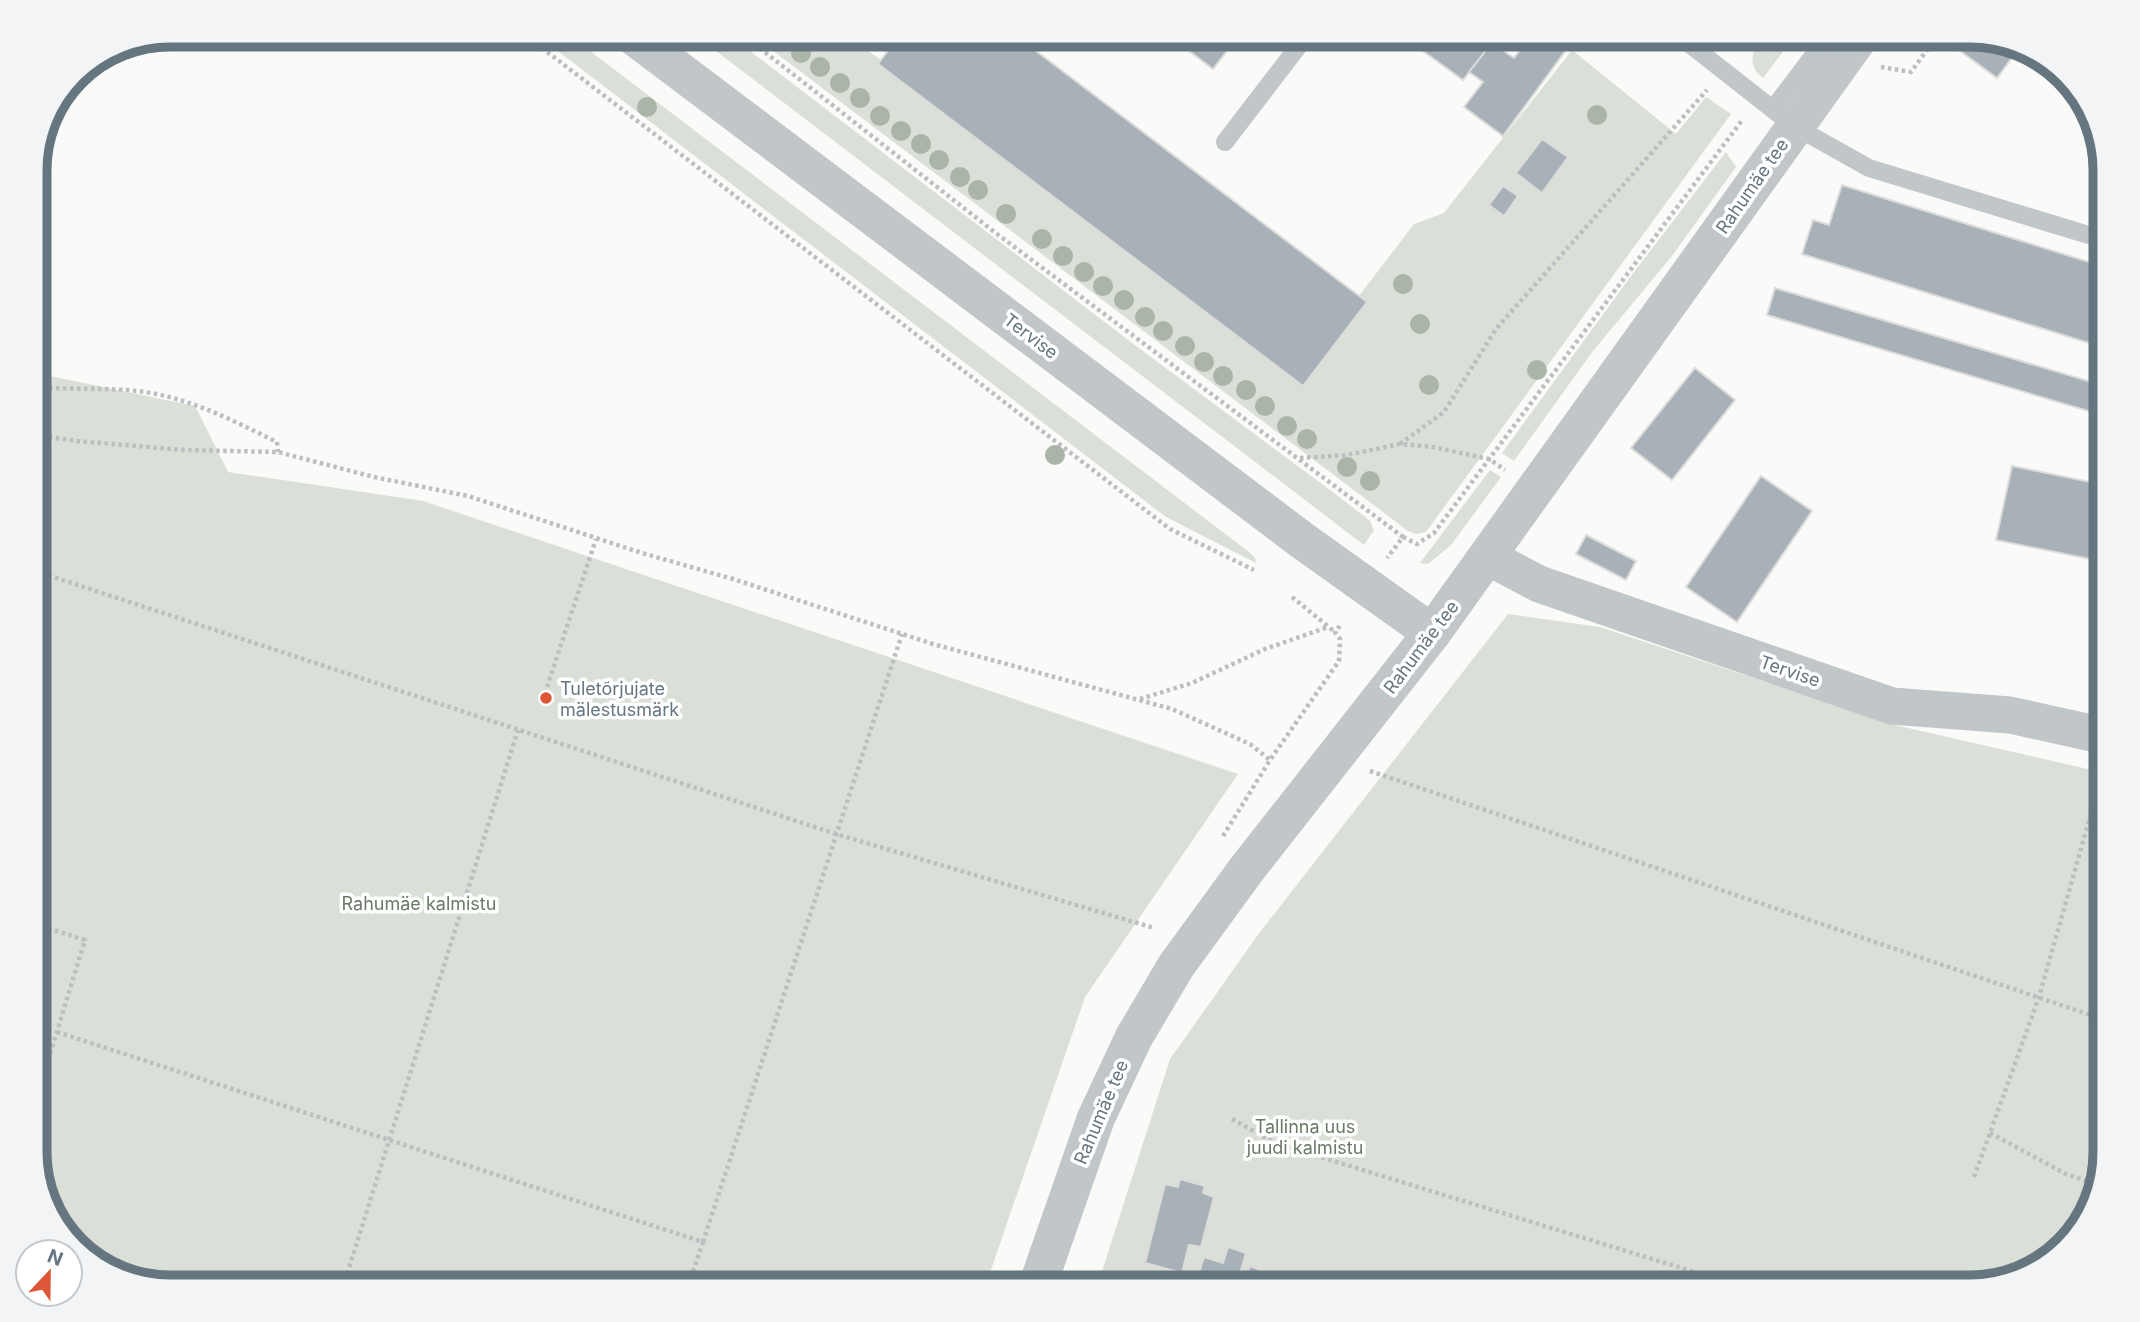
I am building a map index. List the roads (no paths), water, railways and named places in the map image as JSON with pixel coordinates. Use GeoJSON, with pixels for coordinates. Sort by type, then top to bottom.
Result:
{"type":"FeatureCollection","features":[{"type":"Feature","properties":{"kind":"street","name":"Tervise"},"geometry":{"type":"LineString","coordinates":[[648,47],[1303,541],[1432,633]]}},
{"type":"Feature","properties":{"kind":"street","name":"Rahumäe tee"},"geometry":{"type":"LineString","coordinates":[[1041,1275],[1096,1118],[1134,1037],[1176,966],[1246,870],[1432,633],[1488,557],[1784,118],[1841,47]]}},
{"type":"Feature","properties":{"kind":"street","name":"Tervise"},"geometry":{"type":"LineString","coordinates":[[1488,557],[1539,584],[1892,706],[2010,715],[2093,733]]}},
{"type":"Feature","properties":{"kind":"lane"},"geometry":{"type":"LineString","coordinates":[[1225,142],[1298,47]]}},
{"type":"Feature","properties":{"kind":"lane"},"geometry":{"type":"LineString","coordinates":[[1693,47],[1784,118],[1869,168],[2092,236]]}},
{"type":"Feature","properties":{"kind":"place","name":"Tuletõrjujate mälestusmärk"},"geometry":{"type":"Point","coordinates":[546,698]}},
{"type":"Feature","properties":{"kind":"park label","name":"Rahumäe kalmistu"},"geometry":{"type":"Point","coordinates":[419,903]}},
{"type":"Feature","properties":{"kind":"park label","name":"Tallinna uus juudi kalmistu"},"geometry":{"type":"Point","coordinates":[1305,1136]}}]}
